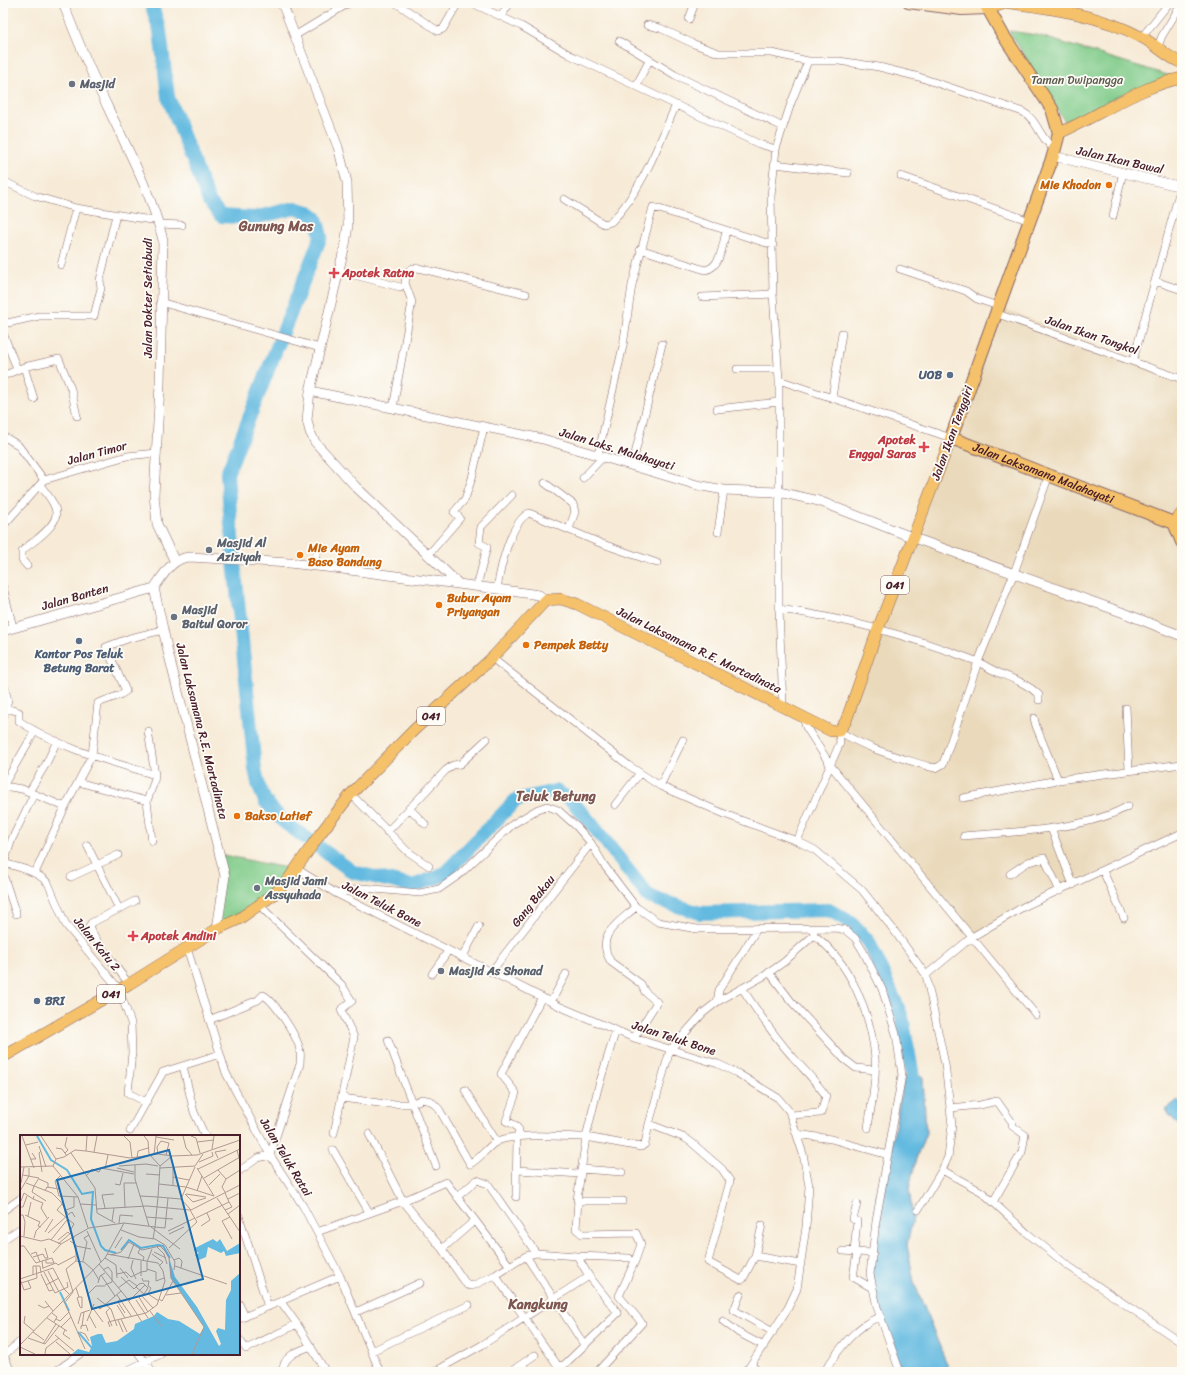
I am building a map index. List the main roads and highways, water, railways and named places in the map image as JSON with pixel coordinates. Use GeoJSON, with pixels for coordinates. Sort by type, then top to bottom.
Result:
{"type":"FeatureCollection","features":[{"type":"Feature","properties":{"kind":"highway"},"geometry":{"type":"LineString","coordinates":[[986,6],[1003,35],[1052,109],[1060,133]]}},
{"type":"Feature","properties":{"kind":"highway","name":"Jalan Ikan Tenggiri"},"geometry":{"type":"LineString","coordinates":[[951,438],[996,310],[1030,221],[1060,133]]}},
{"type":"Feature","properties":{"kind":"highway","name":"Jalan Laksamana Malahayati"},"geometry":{"type":"LineString","coordinates":[[951,438],[1174,523]]}},
{"type":"Feature","properties":{"kind":"highway"},"geometry":{"type":"LineString","coordinates":[[1174,523],[1182,542]]}},
{"type":"Feature","properties":{"kind":"main road"},"geometry":{"type":"LineString","coordinates":[[908,3],[962,10],[1006,3]]}},
{"type":"Feature","properties":{"kind":"main road"},"geometry":{"type":"LineString","coordinates":[[1010,3],[1066,7],[1142,37],[1167,56],[1182,63]]}},
{"type":"Feature","properties":{"kind":"main road"},"geometry":{"type":"LineString","coordinates":[[1060,133],[1121,100],[1171,80],[1182,78]]}},
{"type":"Feature","properties":{"kind":"main road","name":"Jalan Ikan Tenggiri"},"geometry":{"type":"LineString","coordinates":[[839,731],[846,722],[878,629],[951,438]]}},
{"type":"Feature","properties":{"kind":"main road"},"geometry":{"type":"LineString","coordinates":[[1174,523],[1182,513]]}},
{"type":"Feature","properties":{"kind":"main road","name":"Jalan Laksamana R.E. Martadinata"},"geometry":{"type":"LineString","coordinates":[[3,1058],[217,929],[239,919],[273,895],[298,867],[320,834],[351,794],[414,730],[492,658],[546,600],[561,600],[577,604],[831,731],[839,731]]}},
{"type":"Feature","properties":{"kind":"water"},"geometry":{"type":"Polygon","coordinates":[[[904,1076],[923,1077],[926,1133],[916,1159],[909,1189],[913,1218],[907,1245],[914,1282],[950,1372],[901,1372],[871,1280],[874,1245],[904,1076]]]}},
{"type":"Feature","properties":{"kind":"water"},"geometry":{"type":"Polygon","coordinates":[[[1178,1100],[1182,1104],[1182,1129],[1165,1110],[1178,1100]]]}},
{"type":"Feature","properties":{"kind":"waterway"},"geometry":{"type":"LineString","coordinates":[[151,3],[160,31],[168,97],[209,201],[221,216],[254,218],[295,208],[308,212],[316,218],[321,236],[227,474],[234,561],[255,769],[259,787],[265,801],[284,822],[353,872],[412,886],[443,875],[516,800],[555,791],[570,799],[591,823],[649,897],[700,913],[829,910],[852,923],[869,942],[902,1017],[913,1076]]}},
{"type":"Feature","properties":{"kind":"place","name":"Masjid"},"geometry":{"type":"Point","coordinates":[72,84]}},
{"type":"Feature","properties":{"kind":"place","name":"Mie Khodon"},"geometry":{"type":"Point","coordinates":[1109,185]}},
{"type":"Feature","properties":{"kind":"place","name":"Apotek Ratna"},"geometry":{"type":"Point","coordinates":[334,273]}},
{"type":"Feature","properties":{"kind":"place","name":"UOB"},"geometry":{"type":"Point","coordinates":[950,375]}},
{"type":"Feature","properties":{"kind":"place","name":"Apotek Enggal Saras"},"geometry":{"type":"Point","coordinates":[924,447]}},
{"type":"Feature","properties":{"kind":"place","name":"Masjid Al Aziziyah"},"geometry":{"type":"Point","coordinates":[209,550]}},
{"type":"Feature","properties":{"kind":"place","name":"Mie Ayam Baso Bandung"},"geometry":{"type":"Point","coordinates":[300,555]}},
{"type":"Feature","properties":{"kind":"place","name":"Bubur Ayam Priyangan"},"geometry":{"type":"Point","coordinates":[439,605]}},
{"type":"Feature","properties":{"kind":"place","name":"Masjid Baitul Qoror"},"geometry":{"type":"Point","coordinates":[174,617]}},
{"type":"Feature","properties":{"kind":"place","name":"Kantor Pos Teluk Betung Barat"},"geometry":{"type":"Point","coordinates":[79,641]}},
{"type":"Feature","properties":{"kind":"place","name":"Pempek Betty"},"geometry":{"type":"Point","coordinates":[526,645]}},
{"type":"Feature","properties":{"kind":"place","name":"Bakso Latief"},"geometry":{"type":"Point","coordinates":[237,816]}},
{"type":"Feature","properties":{"kind":"place","name":"Masjid Jami Assyuhada"},"geometry":{"type":"Point","coordinates":[257,888]}},
{"type":"Feature","properties":{"kind":"place","name":"Apotek Andini"},"geometry":{"type":"Point","coordinates":[133,936]}},
{"type":"Feature","properties":{"kind":"place","name":"Masjid As Shonad"},"geometry":{"type":"Point","coordinates":[441,971]}},
{"type":"Feature","properties":{"kind":"place","name":"BRI"},"geometry":{"type":"Point","coordinates":[37,1001]}},
{"type":"Feature","properties":{"kind":"district","name":"Gunung Mas"},"geometry":{"type":"Point","coordinates":[276,226]}},
{"type":"Feature","properties":{"kind":"district","name":"Teluk Betung"},"geometry":{"type":"Point","coordinates":[556,796]}},
{"type":"Feature","properties":{"kind":"district","name":"Kangkung"},"geometry":{"type":"Point","coordinates":[538,1304]}},
{"type":"Feature","properties":{"kind":"park label","name":"Taman Dwipangga"},"geometry":{"type":"Point","coordinates":[1077,80]}}]}
